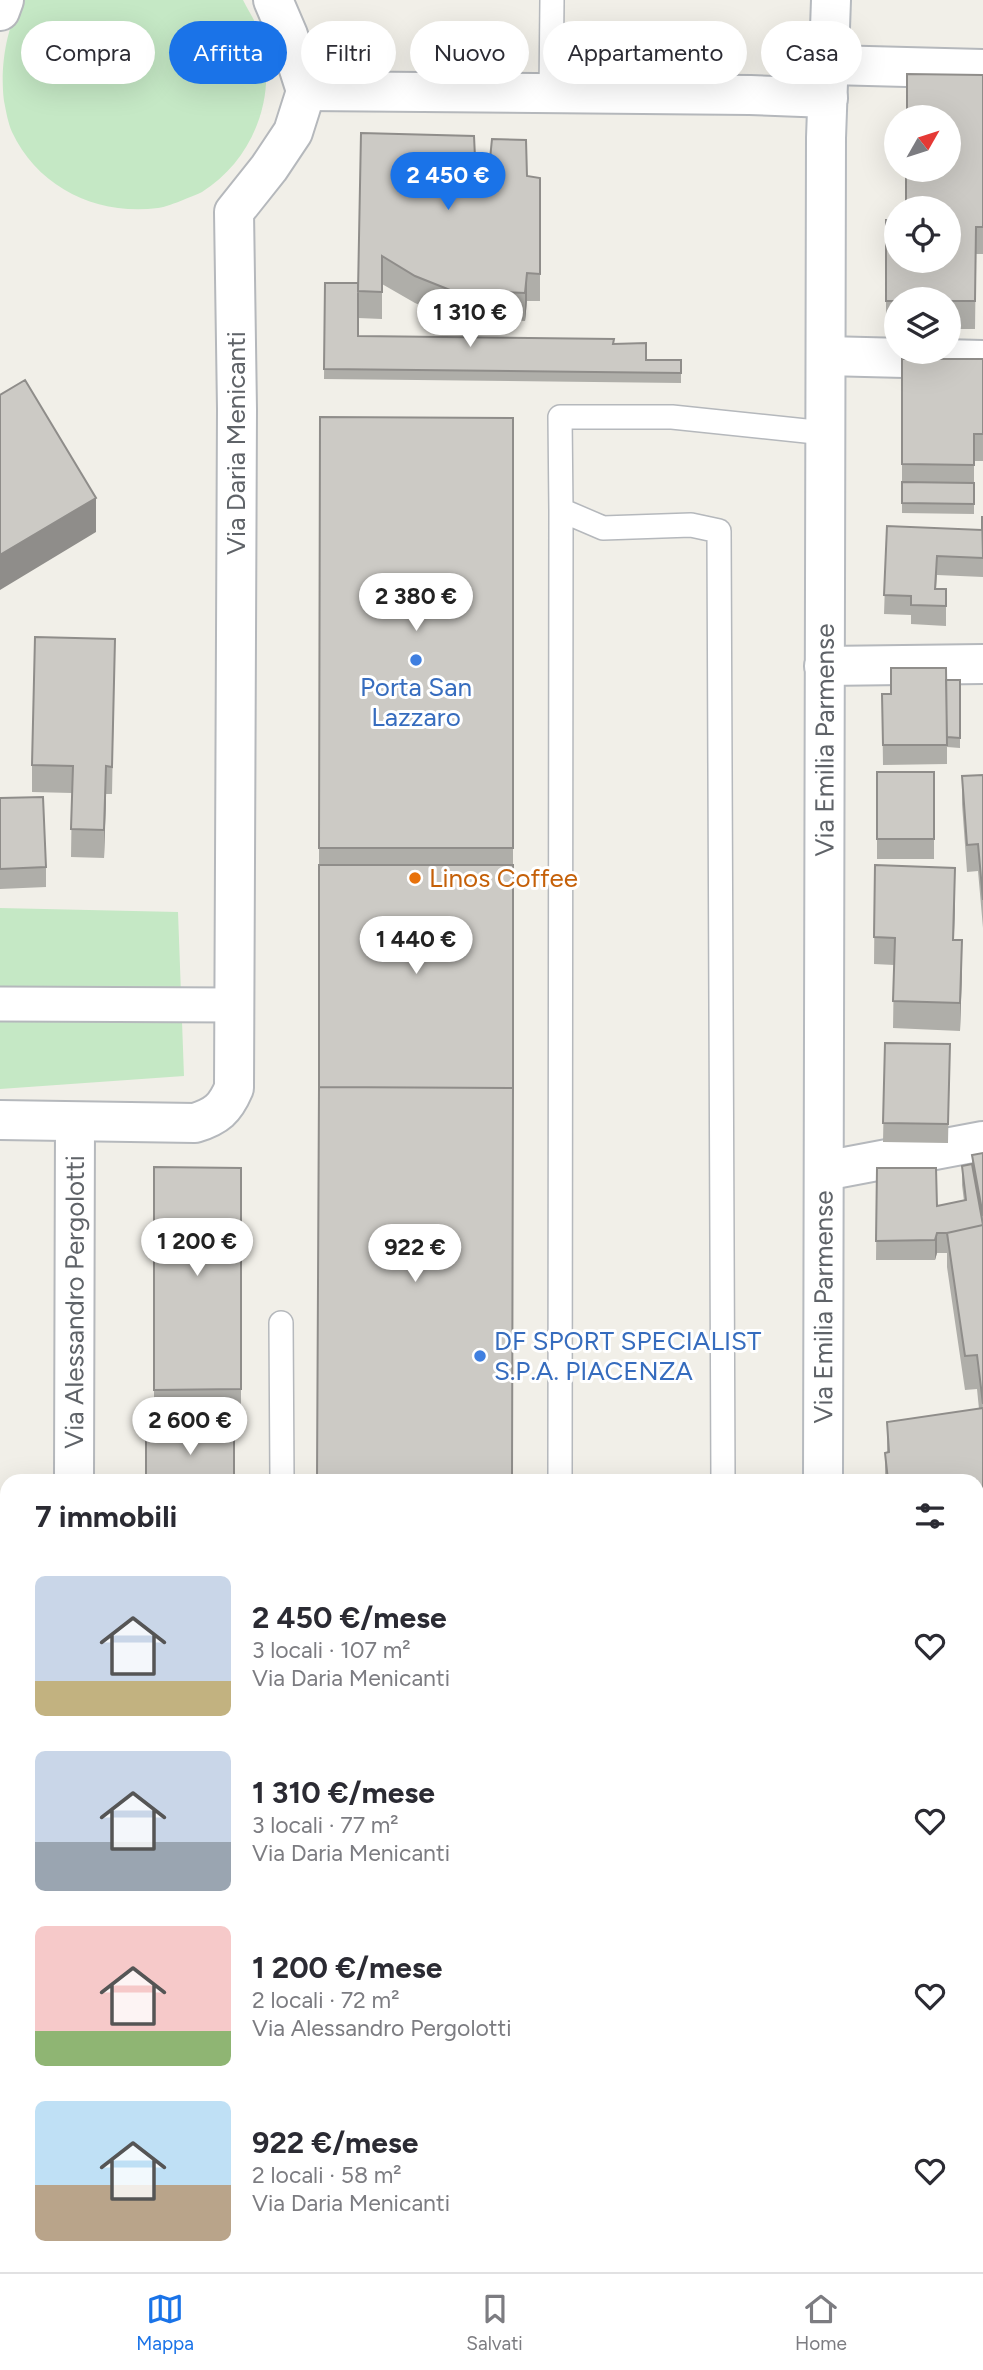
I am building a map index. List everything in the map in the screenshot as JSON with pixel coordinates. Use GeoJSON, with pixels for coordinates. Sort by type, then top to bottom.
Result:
{"type":"FeatureCollection","features":[{"type":"Feature","properties":{"kind":"street"},"geometry":{"type":"LineString","coordinates":[[0,11],[4,0]]}},
{"type":"Feature","properties":{"kind":"street"},"geometry":{"type":"LineString","coordinates":[[273,0],[288,34],[306,91],[789,95],[820,84]]}},
{"type":"Feature","properties":{"kind":"street","name":"Via Emilia Parmense"},"geometry":{"type":"LineString","coordinates":[[830,21],[831,0]]}},
{"type":"Feature","properties":{"kind":"street"},"geometry":{"type":"LineString","coordinates":[[862,78],[983,69]]}},
{"type":"Feature","properties":{"kind":"street","name":"Via Emilia Parmense"},"geometry":{"type":"LineString","coordinates":[[823,1474],[826,138],[829,84]]}},
{"type":"Feature","properties":{"kind":"street","name":"Via Daria Menicanti"},"geometry":{"type":"LineString","coordinates":[[0,1120],[195,1123],[209,1119],[226,1105],[234,1088],[237,409],[234,212],[293,132],[306,91]]}},
{"type":"Feature","properties":{"kind":"street"},"geometry":{"type":"LineString","coordinates":[[826,356],[983,360]]}},
{"type":"Feature","properties":{"kind":"street"},"geometry":{"type":"LineString","coordinates":[[824,666],[983,664]]}},
{"type":"Feature","properties":{"kind":"street"},"geometry":{"type":"LineString","coordinates":[[0,1004],[234,1005]]}},
{"type":"Feature","properties":{"kind":"street","name":"Via Alessandro Pergolotti"},"geometry":{"type":"LineString","coordinates":[[74,1474],[75,1122]]}},
{"type":"Feature","properties":{"kind":"street"},"geometry":{"type":"LineString","coordinates":[[824,1171],[983,1141]]}},
{"type":"Feature","properties":{"kind":"lane"},"geometry":{"type":"LineString","coordinates":[[551,93],[552,0]]}},
{"type":"Feature","properties":{"kind":"lane"},"geometry":{"type":"LineString","coordinates":[[560,1474],[560,417],[672,417],[825,433]]}},
{"type":"Feature","properties":{"kind":"lane"},"geometry":{"type":"LineString","coordinates":[[561,510],[603,528],[691,525],[719,531],[723,1474]]}},
{"type":"Feature","properties":{"kind":"lane"},"geometry":{"type":"LineString","coordinates":[[281,1323],[282,1474]]}},
{"type":"Feature","properties":{"kind":"green space"},"geometry":{"type":"Polygon","coordinates":[[[25,0],[243,0],[255,21],[169,21],[169,84],[266,84],[257,125],[248,145],[220,179],[202,192],[170,205],[136,209],[114,207],[72,194],[37,169],[23,152],[7,117],[3,76],[9,34],[25,0]]]}},
{"type":"Feature","properties":{"kind":"green space"},"geometry":{"type":"Polygon","coordinates":[[[0,908],[178,912],[184,1076],[0,1089],[0,908]]]}},
{"type":"Feature","properties":{"kind":"building"},"geometry":{"type":"Polygon","coordinates":[[[907,74],[983,75],[983,227],[976,227],[975,301],[961,301],[961,287],[886,287],[886,273],[961,273],[961,196],[906,196],[906,182],[961,182],[961,105],[907,105],[907,74]]]}},
{"type":"Feature","properties":{"kind":"building"},"geometry":{"type":"Polygon","coordinates":[[[361,133],[474,136],[475,157],[490,159],[492,139],[526,140],[527,176],[540,178],[540,274],[527,273],[525,293],[450,290],[415,276],[382,256],[382,292],[358,291],[361,133]]]}},
{"type":"Feature","properties":{"kind":"building"},"geometry":{"type":"Polygon","coordinates":[[[325,283],[358,283],[358,336],[614,339],[613,344],[646,343],[646,360],[681,360],[681,373],[324,369],[325,283]]]}},
{"type":"Feature","properties":{"kind":"building"},"geometry":{"type":"Polygon","coordinates":[[[961,359],[983,359],[983,434],[974,434],[974,465],[902,464],[902,364],[961,364],[961,359]]]}},
{"type":"Feature","properties":{"kind":"building"},"geometry":{"type":"Polygon","coordinates":[[[25,380],[96,498],[0,555],[0,395],[25,380]]]}},
{"type":"Feature","properties":{"kind":"building","name":"Porta San Lazzaro"},"geometry":{"type":"Polygon","coordinates":[[[320,417],[513,418],[513,848],[319,848],[320,417]]]}},
{"type":"Feature","properties":{"kind":"building"},"geometry":{"type":"Polygon","coordinates":[[[902,482],[974,483],[974,504],[902,503],[902,482]]]}},
{"type":"Feature","properties":{"kind":"building"},"geometry":{"type":"Polygon","coordinates":[[[982,516],[983,558],[937,556],[935,589],[946,589],[946,606],[911,605],[911,596],[884,595],[887,526],[982,530],[982,516]]]}},
{"type":"Feature","properties":{"kind":"building"},"geometry":{"type":"Polygon","coordinates":[[[35,637],[115,639],[112,767],[106,766],[104,830],[71,829],[73,766],[32,765],[35,637]]]}},
{"type":"Feature","properties":{"kind":"building"},"geometry":{"type":"Polygon","coordinates":[[[891,668],[946,668],[947,745],[883,745],[882,694],[891,694],[891,668]]]}},
{"type":"Feature","properties":{"kind":"building"},"geometry":{"type":"Polygon","coordinates":[[[946,680],[960,680],[960,738],[947,737],[946,680]]]}},
{"type":"Feature","properties":{"kind":"building"},"geometry":{"type":"Polygon","coordinates":[[[877,772],[934,772],[934,839],[877,839],[877,772]]]}},
{"type":"Feature","properties":{"kind":"building"},"geometry":{"type":"Polygon","coordinates":[[[983,775],[983,900],[978,844],[967,845],[962,776],[983,775]]]}},
{"type":"Feature","properties":{"kind":"building"},"geometry":{"type":"Polygon","coordinates":[[[43,797],[46,867],[0,869],[0,798],[43,797]]]}},
{"type":"Feature","properties":{"kind":"building"},"geometry":{"type":"Polygon","coordinates":[[[319,865],[513,865],[513,1088],[319,1087],[319,865]]]}},
{"type":"Feature","properties":{"kind":"building"},"geometry":{"type":"Polygon","coordinates":[[[875,865],[955,868],[953,940],[962,940],[960,1003],[893,1001],[895,938],[874,937],[875,865]]]}},
{"type":"Feature","properties":{"kind":"building"},"geometry":{"type":"Polygon","coordinates":[[[885,1043],[950,1044],[948,1124],[883,1123],[885,1043]]]}},
{"type":"Feature","properties":{"kind":"building"},"geometry":{"type":"Polygon","coordinates":[[[319,1087],[513,1088],[512,1474],[317,1474],[319,1087]]]}},
{"type":"Feature","properties":{"kind":"building"},"geometry":{"type":"Polygon","coordinates":[[[983,1153],[983,1216],[972,1155],[983,1153]]]}},
{"type":"Feature","properties":{"kind":"building"},"geometry":{"type":"Polygon","coordinates":[[[972,1164],[983,1225],[937,1233],[935,1240],[876,1241],[877,1168],[936,1168],[937,1206],[966,1200],[962,1166],[972,1164]]]}},
{"type":"Feature","properties":{"kind":"building"},"geometry":{"type":"Polygon","coordinates":[[[154,1167],[241,1168],[241,1389],[154,1390],[154,1167]]]}},
{"type":"Feature","properties":{"kind":"building"},"geometry":{"type":"Polygon","coordinates":[[[983,1225],[983,1404],[977,1355],[965,1356],[947,1233],[983,1225]]]}},
{"type":"Feature","properties":{"kind":"building"},"geometry":{"type":"Polygon","coordinates":[[[983,1408],[983,1474],[887,1474],[885,1453],[889,1452],[887,1422],[983,1408]]]}},
{"type":"Feature","properties":{"kind":"building"},"geometry":{"type":"Polygon","coordinates":[[[146,1435],[234,1435],[234,1474],[146,1474],[146,1435]]]}},
{"type":"Feature","properties":{"kind":"place","name":"Porta San Lazzaro"},"geometry":{"type":"Point","coordinates":[416,660]}},
{"type":"Feature","properties":{"kind":"place","name":"Linos Coffee"},"geometry":{"type":"Point","coordinates":[415,878]}},
{"type":"Feature","properties":{"kind":"place","name":"DF SPORT SPECIALIST S.P.A. PIACENZA"},"geometry":{"type":"Point","coordinates":[480,1356]}}]}
